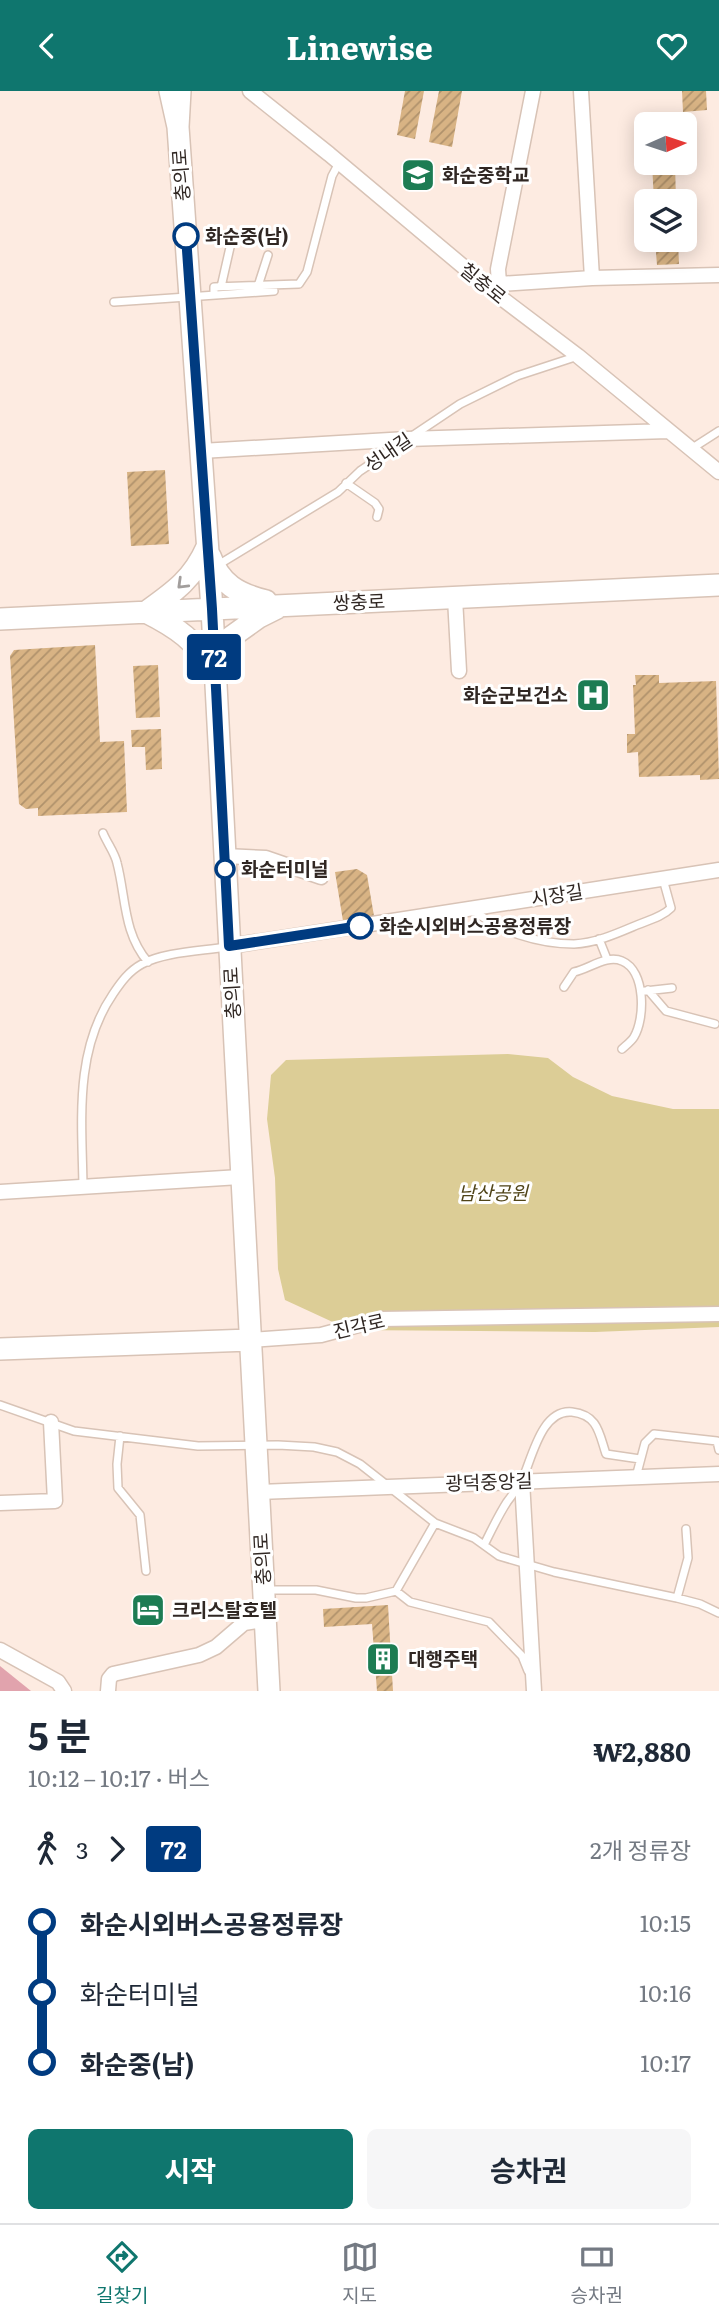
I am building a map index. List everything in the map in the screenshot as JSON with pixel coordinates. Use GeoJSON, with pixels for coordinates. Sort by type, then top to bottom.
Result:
{"type":"FeatureCollection","features":[{"type":"Feature","properties":{"kind":"street"},"geometry":{"type":"LineString","coordinates":[[170,91],[178,127]]}},
{"type":"Feature","properties":{"kind":"street"},"geometry":{"type":"LineString","coordinates":[[178,127],[180,91]]}},
{"type":"Feature","properties":{"kind":"street","name":"칠충로"},"geometry":{"type":"LineString","coordinates":[[250,91],[719,470]]}},
{"type":"Feature","properties":{"kind":"street"},"geometry":{"type":"LineString","coordinates":[[533,91],[498,269],[497,289],[592,278],[719,275]]}},
{"type":"Feature","properties":{"kind":"street"},"geometry":{"type":"LineString","coordinates":[[581,91],[592,278]]}},
{"type":"Feature","properties":{"kind":"street","name":"충의로"},"geometry":{"type":"LineString","coordinates":[[178,127],[207,547],[212,569],[240,1177],[269,1691]]}},
{"type":"Feature","properties":{"kind":"street"},"geometry":{"type":"LineString","coordinates":[[201,451],[407,439],[668,431]]}},
{"type":"Feature","properties":{"kind":"street"},"geometry":{"type":"LineString","coordinates":[[207,547],[199,566],[181,587],[146,612],[174,626],[190,639],[215,670],[232,637],[259,617],[284,605]]}},
{"type":"Feature","properties":{"kind":"street"},"geometry":{"type":"LineString","coordinates":[[212,569],[244,595],[284,605]]}},
{"type":"Feature","properties":{"kind":"street","name":"쌍충로"},"geometry":{"type":"LineString","coordinates":[[0,619],[719,585]]}},
{"type":"Feature","properties":{"kind":"street"},"geometry":{"type":"LineString","coordinates":[[455,598],[459,671]]}},
{"type":"Feature","properties":{"kind":"street"},"geometry":{"type":"LineString","coordinates":[[225,856],[266,857],[321,877]]}},
{"type":"Feature","properties":{"kind":"street","name":"시장길"},"geometry":{"type":"LineString","coordinates":[[229,946],[719,870]]}},
{"type":"Feature","properties":{"kind":"street"},"geometry":{"type":"LineString","coordinates":[[0,1192],[240,1177]]}},
{"type":"Feature","properties":{"kind":"street","name":"진각로"},"geometry":{"type":"LineString","coordinates":[[0,1349],[321,1335],[381,1319],[719,1314]]}},
{"type":"Feature","properties":{"kind":"street"},"geometry":{"type":"LineString","coordinates":[[0,1503],[55,1501],[51,1422]]}},
{"type":"Feature","properties":{"kind":"street","name":"광덕중앙길"},"geometry":{"type":"LineString","coordinates":[[259,1492],[719,1474]]}},
{"type":"Feature","properties":{"kind":"street"},"geometry":{"type":"LineString","coordinates":[[522,1481],[533,1689]]}},
{"type":"Feature","properties":{"kind":"street"},"geometry":{"type":"LineString","coordinates":[[108,1691],[109,1679],[113,1674],[198,1655],[216,1647],[244,1623],[265,1621]]}},
{"type":"Feature","properties":{"kind":"street"},"geometry":{"type":"LineString","coordinates":[[0,1650],[58,1682],[64,1691]]}},
{"type":"Feature","properties":{"kind":"lane"},"geometry":{"type":"LineString","coordinates":[[214,295],[214,287],[299,284],[303,281],[332,176],[339,163]]}},
{"type":"Feature","properties":{"kind":"lane"},"geometry":{"type":"LineString","coordinates":[[221,287],[231,243]]}},
{"type":"Feature","properties":{"kind":"lane"},"geometry":{"type":"LineString","coordinates":[[258,286],[268,255]]}},
{"type":"Feature","properties":{"kind":"lane"},"geometry":{"type":"LineString","coordinates":[[114,302],[274,291]]}},
{"type":"Feature","properties":{"kind":"lane","name":"성내길"},"geometry":{"type":"LineString","coordinates":[[212,569],[338,492],[360,471],[460,404],[517,376],[578,356]]}},
{"type":"Feature","properties":{"kind":"lane"},"geometry":{"type":"LineString","coordinates":[[691,449],[719,431]]}},
{"type":"Feature","properties":{"kind":"lane"},"geometry":{"type":"LineString","coordinates":[[346,483],[375,503],[379,509],[377,517]]}},
{"type":"Feature","properties":{"kind":"lane"},"geometry":{"type":"LineString","coordinates":[[103,833],[117,861],[124,908],[132,934],[141,954],[148,962]]}},
{"type":"Feature","properties":{"kind":"lane"},"geometry":{"type":"LineString","coordinates":[[471,909],[494,924],[521,936],[575,944],[599,939],[650,920],[671,908],[663,879]]}},
{"type":"Feature","properties":{"kind":"lane"},"geometry":{"type":"LineString","coordinates":[[599,939],[607,959]]}},
{"type":"Feature","properties":{"kind":"lane"},"geometry":{"type":"LineString","coordinates":[[83,1187],[83,1086],[88,1048],[100,1015],[122,979],[148,962],[229,946]]}},
{"type":"Feature","properties":{"kind":"lane"},"geometry":{"type":"LineString","coordinates":[[564,988],[575,972],[586,970],[607,959],[622,961],[634,973],[644,991],[666,1011],[715,1024]]}},
{"type":"Feature","properties":{"kind":"lane"},"geometry":{"type":"LineString","coordinates":[[644,991],[672,988]]}},
{"type":"Feature","properties":{"kind":"lane"},"geometry":{"type":"LineString","coordinates":[[622,1049],[633,1038],[644,991]]}},
{"type":"Feature","properties":{"kind":"lane"},"geometry":{"type":"LineString","coordinates":[[0,1405],[74,1431],[198,1446],[256,1444],[314,1447],[337,1452],[360,1464],[435,1523],[474,1538],[499,1556],[554,1572],[677,1598],[719,1613]]}},
{"type":"Feature","properties":{"kind":"lane"},"geometry":{"type":"LineString","coordinates":[[484,1545],[522,1481],[531,1454],[547,1426],[553,1417],[562,1412],[579,1413],[592,1419],[606,1454],[640,1459]]}},
{"type":"Feature","properties":{"kind":"lane"},"geometry":{"type":"LineString","coordinates":[[636,1477],[645,1443],[654,1434],[717,1441],[719,1450]]}},
{"type":"Feature","properties":{"kind":"lane"},"geometry":{"type":"LineString","coordinates":[[120,1436],[118,1488],[139,1515],[146,1571]]}},
{"type":"Feature","properties":{"kind":"lane"},"geometry":{"type":"LineString","coordinates":[[264,1591],[316,1590],[366,1598],[396,1591],[435,1523]]}},
{"type":"Feature","properties":{"kind":"lane"},"geometry":{"type":"LineString","coordinates":[[677,1598],[688,1558],[686,1529]]}},
{"type":"Feature","properties":{"kind":"lane"},"geometry":{"type":"LineString","coordinates":[[396,1591],[410,1602],[489,1622],[522,1656],[533,1689]]}},
{"type":"Feature","properties":{"kind":"green space","name":"남산공원"},"geometry":{"type":"Polygon","coordinates":[[[508,1054],[548,1058],[573,1077],[612,1096],[673,1109],[719,1109],[719,1327],[595,1332],[350,1330],[285,1300],[278,1269],[275,1178],[267,1119],[271,1075],[286,1060],[508,1054]]]}},
{"type":"Feature","properties":{"kind":"shaded area"},"geometry":{"type":"Polygon","coordinates":[[[0,1666],[31,1691],[0,1691],[0,1666]]]}},
{"type":"Feature","properties":{"kind":"building"},"geometry":{"type":"Polygon","coordinates":[[[405,91],[424,91],[415,139],[397,135],[405,91]]]}},
{"type":"Feature","properties":{"kind":"building"},"geometry":{"type":"Polygon","coordinates":[[[439,91],[462,91],[452,147],[429,142],[439,91]]]}},
{"type":"Feature","properties":{"kind":"building"},"geometry":{"type":"Polygon","coordinates":[[[682,91],[706,91],[707,110],[683,112],[682,91]]]}},
{"type":"Feature","properties":{"kind":"building"},"geometry":{"type":"Polygon","coordinates":[[[653,175],[675,175],[676,189],[653,189],[653,175]]]}},
{"type":"Feature","properties":{"kind":"building"},"geometry":{"type":"Polygon","coordinates":[[[656,252],[678,252],[679,264],[657,265],[656,252]]]}},
{"type":"Feature","properties":{"kind":"building"},"geometry":{"type":"Polygon","coordinates":[[[165,470],[169,544],[131,546],[127,472],[165,470]]]}},
{"type":"Feature","properties":{"kind":"building"},"geometry":{"type":"Polygon","coordinates":[[[95,645],[100,742],[124,741],[127,812],[38,816],[38,808],[26,809],[19,804],[10,656],[14,650],[95,645]]]}},
{"type":"Feature","properties":{"kind":"building"},"geometry":{"type":"Polygon","coordinates":[[[158,665],[160,717],[136,718],[133,666],[158,665]]]}},
{"type":"Feature","properties":{"kind":"building"},"geometry":{"type":"Polygon","coordinates":[[[635,675],[659,675],[659,683],[716,681],[719,779],[700,780],[700,775],[639,777],[638,752],[627,753],[627,734],[635,734],[635,675]]]}},
{"type":"Feature","properties":{"kind":"building"},"geometry":{"type":"Polygon","coordinates":[[[161,729],[162,769],[146,770],[145,747],[132,747],[131,730],[161,729]]]}},
{"type":"Feature","properties":{"kind":"building","name":"화순시외버스공용정류장"},"geometry":{"type":"Polygon","coordinates":[[[357,869],[367,875],[374,916],[343,921],[335,872],[357,869]]]}},
{"type":"Feature","properties":{"kind":"building","name":"대행주택"},"geometry":{"type":"Polygon","coordinates":[[[388,1605],[393,1691],[377,1691],[372,1624],[324,1627],[323,1609],[388,1605]]]}},
{"type":"Feature","properties":{"kind":"bus line","name":"72"},"geometry":{"type":"LineString","coordinates":[[186,236],[212,609],[229,946],[360,926]]}},
{"type":"Feature","properties":{"kind":"place","name":"화순중학교"},"geometry":{"type":"Point","coordinates":[418,175]}},
{"type":"Feature","properties":{"kind":"place","name":"화순중(남)"},"geometry":{"type":"Point","coordinates":[186,236]}},
{"type":"Feature","properties":{"kind":"place","name":"화순군보건소"},"geometry":{"type":"Point","coordinates":[593,695]}},
{"type":"Feature","properties":{"kind":"place","name":"화순터미널"},"geometry":{"type":"Point","coordinates":[225,869]}},
{"type":"Feature","properties":{"kind":"place","name":"화순시외버스공용정류장"},"geometry":{"type":"Point","coordinates":[360,926]}},
{"type":"Feature","properties":{"kind":"place","name":"크리스탈호텔"},"geometry":{"type":"Point","coordinates":[148,1610]}},
{"type":"Feature","properties":{"kind":"place","name":"대행주택"},"geometry":{"type":"Point","coordinates":[383,1659]}}]}
